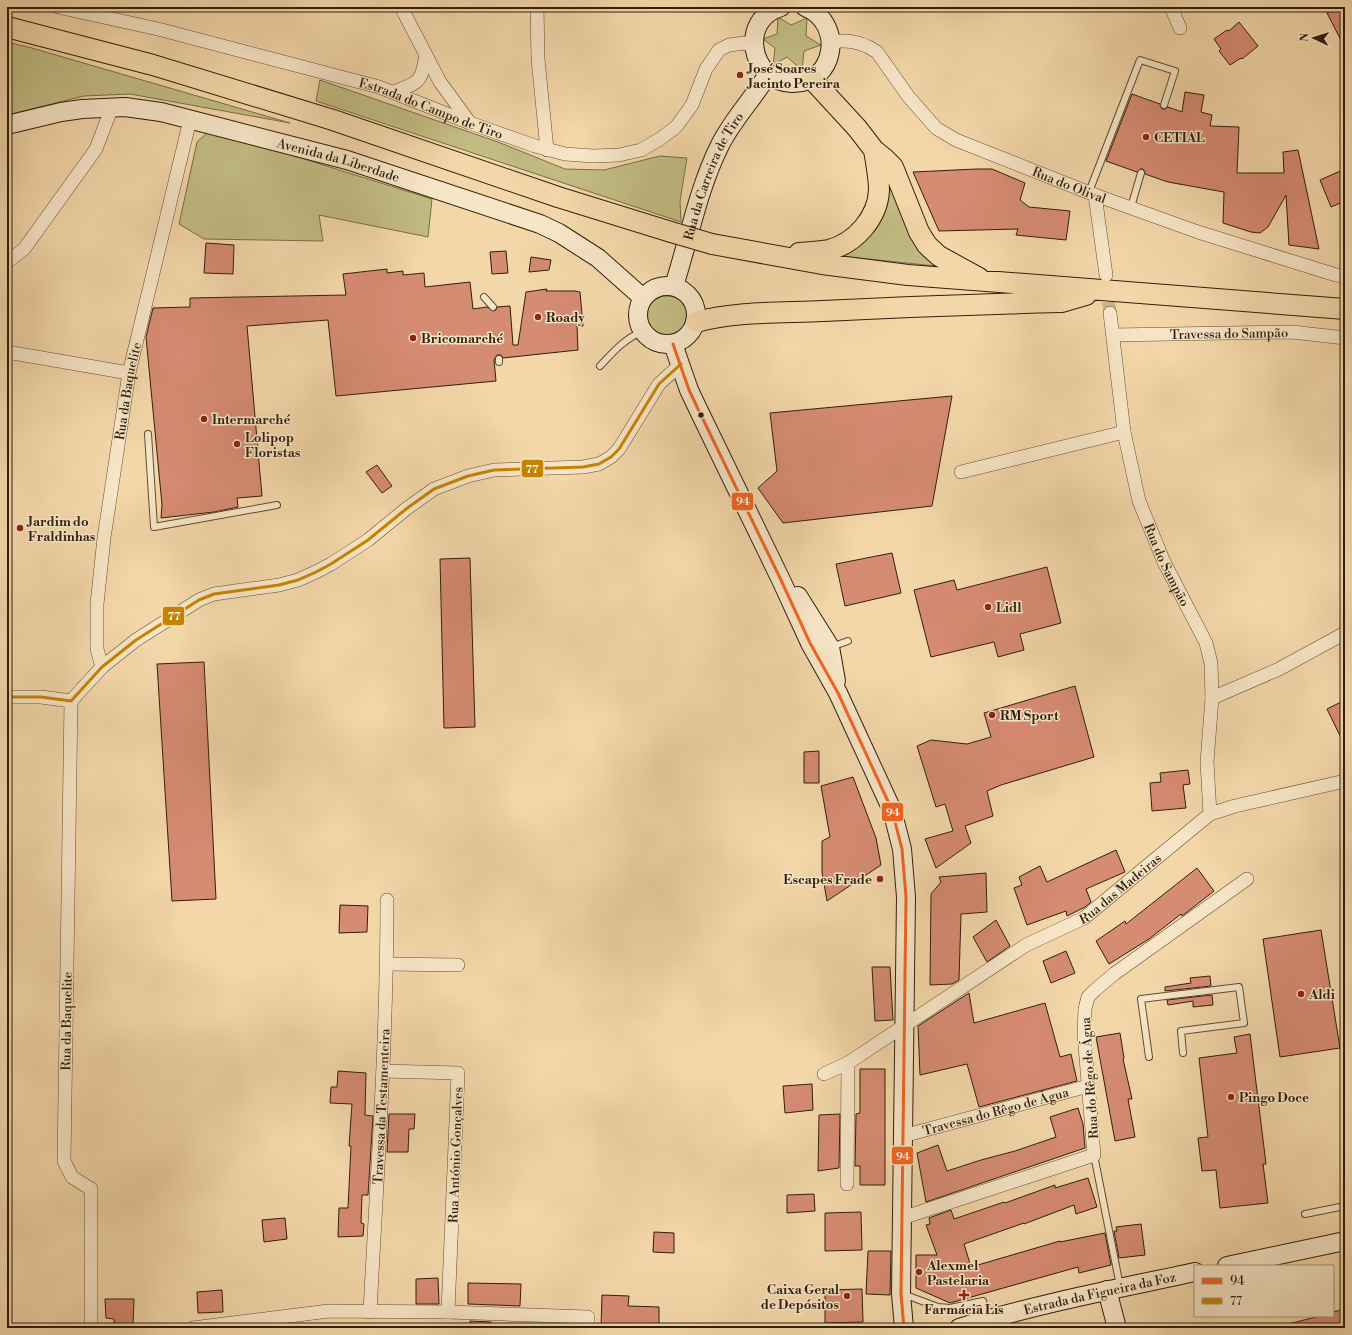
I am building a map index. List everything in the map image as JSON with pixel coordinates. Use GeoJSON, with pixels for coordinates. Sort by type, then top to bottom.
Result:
{"type":"FeatureCollection","features":[{"type":"Feature","properties":{"kind":"main road"},"geometry":{"type":"LineString","coordinates":[[781,7],[769,13],[762,20],[757,28],[754,38],[754,48],[758,62],[768,74],[776,79],[793,83],[802,82],[811,78],[822,69],[829,56],[831,42],[826,25],[818,14],[806,7]]}},
{"type":"Feature","properties":{"kind":"main road"},"geometry":{"type":"LineString","coordinates":[[7,27],[153,65],[326,118],[558,197],[712,244],[773,256],[871,271],[988,282],[1103,283],[1345,309]]}},
{"type":"Feature","properties":{"kind":"main road","name":"Rua da Carreira de Tiro"},"geometry":{"type":"LineString","coordinates":[[674,286],[701,192],[720,146],[734,121],[768,74]]}},
{"type":"Feature","properties":{"kind":"main road"},"geometry":{"type":"LineString","coordinates":[[811,78],[857,128],[874,150],[893,167],[919,232],[927,245],[939,256],[988,282]]}},
{"type":"Feature","properties":{"kind":"main road","name":"Avenida da Liberdade"},"geometry":{"type":"LineString","coordinates":[[7,125],[61,112],[82,109],[112,107],[149,110],[335,156],[540,224],[559,233],[598,258],[643,298]]}},
{"type":"Feature","properties":{"kind":"main road"},"geometry":{"type":"LineString","coordinates":[[773,256],[830,250],[848,242],[862,230],[872,215],[878,197],[879,179],[874,150]]}},
{"type":"Feature","properties":{"kind":"main road"},"geometry":{"type":"LineString","coordinates":[[696,322],[717,317],[746,314],[1062,302],[1103,283]]}},
{"type":"Feature","properties":{"kind":"main road"},"geometry":{"type":"LineString","coordinates":[[674,286],[681,289],[692,300],[696,307],[696,322],[690,334],[680,342],[673,344],[659,344],[653,341],[642,331],[638,315],[639,306],[643,298],[654,289],[674,286]]}},
{"type":"Feature","properties":{"kind":"main road"},"geometry":{"type":"LineString","coordinates":[[673,344],[699,411],[810,643],[838,693],[892,810],[900,842],[904,861],[906,897],[902,1218],[902,1294],[904,1328]]}},
{"type":"Feature","properties":{"kind":"main road"},"geometry":{"type":"LineString","coordinates":[[781,580],[794,591],[802,601],[830,647],[838,693]]}},
{"type":"Feature","properties":{"kind":"main road"},"geometry":{"type":"LineString","coordinates":[[810,643],[822,648],[830,647]]}},
{"type":"Feature","properties":{"kind":"main road"},"geometry":{"type":"LineString","coordinates":[[1232,1265],[1345,1242]]}},
{"type":"Feature","properties":{"kind":"main road","name":"Estrada da Figueira da Foz"},"geometry":{"type":"LineString","coordinates":[[960,1328],[988,1319],[1114,1289],[1194,1272]]}},
{"type":"Feature","properties":{"kind":"main road"},"geometry":{"type":"LineString","coordinates":[[1114,1289],[1117,1328]]}},
{"type":"Feature","properties":{"kind":"street","name":"Estrada do Campo de Tiro"},"geometry":{"type":"LineString","coordinates":[[58,7],[158,29],[371,85],[393,92],[470,123],[547,150],[565,154],[593,156],[619,155],[641,150],[660,139],[676,127],[692,104],[706,69],[718,50],[729,45],[744,43],[754,48]]}},
{"type":"Feature","properties":{"kind":"street"},"geometry":{"type":"LineString","coordinates":[[401,7],[440,82],[470,123]]}},
{"type":"Feature","properties":{"kind":"street"},"geometry":{"type":"LineString","coordinates":[[537,7],[538,59],[547,150]]}},
{"type":"Feature","properties":{"kind":"street"},"geometry":{"type":"LineString","coordinates":[[1172,7],[1180,28]]}},
{"type":"Feature","properties":{"kind":"street","name":"Rua do Olival"},"geometry":{"type":"LineString","coordinates":[[831,42],[859,42],[876,52],[908,96],[936,128],[956,140],[1092,194],[1198,232],[1336,275],[1345,276]]}},
{"type":"Feature","properties":{"kind":"street"},"geometry":{"type":"LineString","coordinates":[[393,92],[415,83],[421,77],[426,56]]}},
{"type":"Feature","properties":{"kind":"street"},"geometry":{"type":"LineString","coordinates":[[7,262],[24,250],[96,149],[112,107]]}},
{"type":"Feature","properties":{"kind":"street","name":"Rua da Baquelite"},"geometry":{"type":"LineString","coordinates":[[102,667],[98,649],[97,604],[106,523],[129,373],[190,120]]}},
{"type":"Feature","properties":{"kind":"street"},"geometry":{"type":"LineString","coordinates":[[1092,194],[1103,283]]}},
{"type":"Feature","properties":{"kind":"street","name":"Rua do Sampão"},"geometry":{"type":"LineString","coordinates":[[1110,313],[1124,432],[1139,501],[1164,562],[1206,643],[1211,663],[1212,698],[1207,762],[1210,814]]}},
{"type":"Feature","properties":{"kind":"street","name":"Travessa do Sampão"},"geometry":{"type":"LineString","coordinates":[[1113,335],[1292,332],[1345,338]]}},
{"type":"Feature","properties":{"kind":"street"},"geometry":{"type":"LineString","coordinates":[[7,352],[129,373]]}},
{"type":"Feature","properties":{"kind":"street"},"geometry":{"type":"LineString","coordinates":[[7,697],[41,697],[71,701],[102,667],[136,640],[199,600],[214,594],[279,585],[298,580],[326,567],[368,540],[434,489],[445,484],[494,470],[510,468],[583,468],[599,464],[611,457],[625,442],[659,384],[681,364]]}},
{"type":"Feature","properties":{"kind":"street"},"geometry":{"type":"LineString","coordinates":[[961,472],[1124,432]]}},
{"type":"Feature","properties":{"kind":"street"},"geometry":{"type":"LineString","coordinates":[[1212,698],[1280,669],[1345,633]]}},
{"type":"Feature","properties":{"kind":"street","name":"Rua da Baquelite"},"geometry":{"type":"LineString","coordinates":[[71,701],[64,1161],[72,1177],[91,1189],[91,1328]]}},
{"type":"Feature","properties":{"kind":"street","name":"Rua das Madeiras"},"geometry":{"type":"LineString","coordinates":[[824,1074],[848,1063],[1026,945],[1084,918],[1210,814],[1235,806],[1345,781]]}},
{"type":"Feature","properties":{"kind":"street","name":"Rua do Rêgo de Água"},"geometry":{"type":"LineString","coordinates":[[902,1218],[1094,1155],[1084,1033],[1085,1009],[1088,997],[1094,990],[1114,974],[1247,879]]}},
{"type":"Feature","properties":{"kind":"street","name":"Travessa da Testamenteira"},"geometry":{"type":"LineString","coordinates":[[370,1312],[383,1071],[387,964],[387,900]]}},
{"type":"Feature","properties":{"kind":"street"},"geometry":{"type":"LineString","coordinates":[[387,964],[458,965]]}},
{"type":"Feature","properties":{"kind":"street"},"geometry":{"type":"LineString","coordinates":[[847,1184],[848,1063]]}},
{"type":"Feature","properties":{"kind":"street","name":"Rua António Gonçalves"},"geometry":{"type":"LineString","coordinates":[[383,1071],[458,1073],[448,1312]]}},
{"type":"Feature","properties":{"kind":"street","name":"Travessa do Rêgo de Água"},"geometry":{"type":"LineString","coordinates":[[903,1136],[1088,1086]]}},
{"type":"Feature","properties":{"kind":"street"},"geometry":{"type":"LineString","coordinates":[[193,1328],[329,1311],[448,1312],[588,1317],[588,1328]]}},
{"type":"Feature","properties":{"kind":"lane"},"geometry":{"type":"LineString","coordinates":[[1092,194],[1140,60],[1175,71],[1164,106]]}},
{"type":"Feature","properties":{"kind":"lane"},"geometry":{"type":"LineString","coordinates":[[1131,208],[1141,173]]}},
{"type":"Feature","properties":{"kind":"lane"},"geometry":{"type":"LineString","coordinates":[[484,297],[493,307]]}},
{"type":"Feature","properties":{"kind":"lane"},"geometry":{"type":"LineString","coordinates":[[600,366],[630,336],[642,331]]}},
{"type":"Feature","properties":{"kind":"lane"},"geometry":{"type":"LineString","coordinates":[[148,434],[154,527],[277,505]]}},
{"type":"Feature","properties":{"kind":"lane"},"geometry":{"type":"LineString","coordinates":[[830,647],[848,641]]}},
{"type":"Feature","properties":{"kind":"lane"},"geometry":{"type":"LineString","coordinates":[[1149,1057],[1141,999],[1239,987],[1244,1023],[1181,1031],[1183,1053]]}},
{"type":"Feature","properties":{"kind":"lane"},"geometry":{"type":"LineString","coordinates":[[1094,1155],[1114,1289]]}},
{"type":"Feature","properties":{"kind":"lane"},"geometry":{"type":"LineString","coordinates":[[1305,1214],[1345,1206]]}},
{"type":"Feature","properties":{"kind":"lane"},"geometry":{"type":"LineString","coordinates":[[902,1294],[938,1307],[950,1308],[983,1301],[988,1319]]}},
{"type":"Feature","properties":{"kind":"shaded area"},"geometry":{"type":"Polygon","coordinates":[[[778,17],[791,25],[807,18],[806,36],[821,45],[804,51],[802,70],[787,57],[773,65],[775,48],[763,39],[777,34],[778,17]]]}},
{"type":"Feature","properties":{"kind":"shaded area"},"geometry":{"type":"Polygon","coordinates":[[[7,42],[290,123],[130,94],[84,96],[7,115],[7,42]]]}},
{"type":"Feature","properties":{"kind":"shaded area"},"geometry":{"type":"Polygon","coordinates":[[[320,80],[498,142],[565,169],[604,170],[660,156],[687,158],[680,201],[681,222],[316,101],[320,80]]]}},
{"type":"Feature","properties":{"kind":"shaded area"},"geometry":{"type":"Polygon","coordinates":[[[207,133],[269,148],[432,199],[428,237],[319,215],[323,241],[204,239],[179,224],[197,142],[207,133]]]}},
{"type":"Feature","properties":{"kind":"shaded area"},"geometry":{"type":"Polygon","coordinates":[[[888,176],[919,251],[935,266],[841,256],[888,176]]]}},
{"type":"Feature","properties":{"kind":"shaded area"},"geometry":{"type":"Polygon","coordinates":[[[663,296],[680,299],[686,305],[688,314],[687,322],[679,331],[673,334],[661,334],[656,331],[647,322],[644,316],[650,303],[663,296]]]}},
{"type":"Feature","properties":{"kind":"building"},"geometry":{"type":"Polygon","coordinates":[[[1338,7],[1340,11],[1345,8],[1345,48],[1327,13],[1338,7]]]}},
{"type":"Feature","properties":{"kind":"building"},"geometry":{"type":"Polygon","coordinates":[[[1239,22],[1258,46],[1242,59],[1241,58],[1230,65],[1219,51],[1221,49],[1214,39],[1227,30],[1229,31],[1239,22]]]}},
{"type":"Feature","properties":{"kind":"building"},"geometry":{"type":"Polygon","coordinates":[[[1185,92],[1204,95],[1201,112],[1212,115],[1210,126],[1239,127],[1237,173],[1284,173],[1283,152],[1298,150],[1319,249],[1289,245],[1286,195],[1268,227],[1260,233],[1251,232],[1223,223],[1224,192],[1168,182],[1145,174],[1143,169],[1140,169],[1137,172],[1106,161],[1132,94],[1160,104],[1162,109],[1168,107],[1182,112],[1185,92]]]}},
{"type":"Feature","properties":{"kind":"building"},"geometry":{"type":"Polygon","coordinates":[[[992,169],[1025,183],[1020,200],[1029,207],[1070,211],[1066,240],[1016,235],[1018,229],[939,231],[913,172],[992,169]]]}},
{"type":"Feature","properties":{"kind":"building"},"geometry":{"type":"Polygon","coordinates":[[[1345,169],[1345,201],[1331,207],[1320,180],[1345,169]]]}},
{"type":"Feature","properties":{"kind":"building"},"geometry":{"type":"Polygon","coordinates":[[[206,243],[234,245],[233,274],[204,273],[206,243]]]}},
{"type":"Feature","properties":{"kind":"building"},"geometry":{"type":"Polygon","coordinates":[[[506,251],[508,273],[492,274],[490,252],[506,251]]]}},
{"type":"Feature","properties":{"kind":"building"},"geometry":{"type":"Polygon","coordinates":[[[531,257],[551,260],[549,270],[529,272],[531,257]]]}},
{"type":"Feature","properties":{"kind":"building"},"geometry":{"type":"Polygon","coordinates":[[[387,269],[387,273],[403,271],[403,275],[424,273],[425,287],[470,282],[473,309],[487,307],[494,311],[497,307],[510,306],[513,345],[518,345],[526,292],[547,289],[546,291],[580,292],[583,326],[577,326],[578,350],[503,358],[501,355],[497,355],[494,360],[496,381],[336,396],[328,320],[247,326],[262,496],[237,498],[238,507],[214,512],[161,518],[162,505],[146,337],[153,308],[190,307],[190,298],[346,295],[343,274],[387,269]]]}},
{"type":"Feature","properties":{"kind":"building"},"geometry":{"type":"Polygon","coordinates":[[[952,396],[932,506],[783,523],[758,488],[777,471],[770,413],[952,396]]]}},
{"type":"Feature","properties":{"kind":"building"},"geometry":{"type":"Polygon","coordinates":[[[377,465],[392,486],[382,493],[366,472],[377,465]]]}},
{"type":"Feature","properties":{"kind":"building"},"geometry":{"type":"Polygon","coordinates":[[[892,553],[901,593],[845,606],[836,564],[892,553]]]}},
{"type":"Feature","properties":{"kind":"building"},"geometry":{"type":"Polygon","coordinates":[[[470,558],[475,727],[444,728],[440,559],[470,558]]]}},
{"type":"Feature","properties":{"kind":"building","name":"Lidl"},"geometry":{"type":"Polygon","coordinates":[[[1047,567],[1061,623],[1020,634],[1024,650],[998,657],[994,642],[931,657],[914,590],[954,580],[957,590],[1047,567]]]}},
{"type":"Feature","properties":{"kind":"building"},"geometry":{"type":"Polygon","coordinates":[[[204,662],[216,899],[172,901],[157,664],[204,662]]]}},
{"type":"Feature","properties":{"kind":"building"},"geometry":{"type":"Polygon","coordinates":[[[1075,686],[1094,757],[1001,785],[987,791],[993,816],[965,826],[971,843],[936,868],[925,839],[953,831],[945,804],[936,807],[917,746],[931,740],[967,744],[991,737],[984,713],[1075,686]]]}},
{"type":"Feature","properties":{"kind":"building"},"geometry":{"type":"Polygon","coordinates":[[[1345,700],[1345,746],[1327,709],[1345,700]]]}},
{"type":"Feature","properties":{"kind":"building"},"geometry":{"type":"Polygon","coordinates":[[[819,751],[819,783],[804,783],[804,752],[819,751]]]}},
{"type":"Feature","properties":{"kind":"building"},"geometry":{"type":"Polygon","coordinates":[[[1188,770],[1190,784],[1183,785],[1186,808],[1152,811],[1150,783],[1161,782],[1160,773],[1188,770]]]}},
{"type":"Feature","properties":{"kind":"building"},"geometry":{"type":"Polygon","coordinates":[[[853,777],[876,838],[881,865],[827,901],[822,872],[822,841],[830,837],[821,786],[853,777]]]}},
{"type":"Feature","properties":{"kind":"building"},"geometry":{"type":"Polygon","coordinates":[[[1116,850],[1125,872],[1086,889],[1091,902],[1085,907],[1067,916],[1066,911],[1027,925],[1014,888],[1022,885],[1019,877],[1040,866],[1047,882],[1116,850]]]}},
{"type":"Feature","properties":{"kind":"building"},"geometry":{"type":"Polygon","coordinates":[[[1197,868],[1214,891],[1149,939],[1109,964],[1096,941],[1125,921],[1126,924],[1197,868]]]}},
{"type":"Feature","properties":{"kind":"building"},"geometry":{"type":"Polygon","coordinates":[[[986,873],[987,912],[961,914],[959,980],[952,984],[930,985],[931,894],[941,882],[939,877],[986,873]]]}},
{"type":"Feature","properties":{"kind":"building"},"geometry":{"type":"Polygon","coordinates":[[[340,905],[368,906],[367,932],[339,933],[340,905]]]}},
{"type":"Feature","properties":{"kind":"building"},"geometry":{"type":"Polygon","coordinates":[[[996,920],[1010,946],[987,962],[973,937],[996,920]]]}},
{"type":"Feature","properties":{"kind":"building","name":"Aldi"},"geometry":{"type":"Polygon","coordinates":[[[1321,930],[1340,1048],[1280,1057],[1263,939],[1321,930]]]}},
{"type":"Feature","properties":{"kind":"building"},"geometry":{"type":"Polygon","coordinates":[[[1066,951],[1075,973],[1051,983],[1043,961],[1066,951]]]}},
{"type":"Feature","properties":{"kind":"building"},"geometry":{"type":"Polygon","coordinates":[[[872,967],[890,967],[893,1020],[875,1021],[872,967]]]}},
{"type":"Feature","properties":{"kind":"building"},"geometry":{"type":"Polygon","coordinates":[[[1210,976],[1211,986],[1165,991],[1165,987],[1191,983],[1190,978],[1210,976]]]}},
{"type":"Feature","properties":{"kind":"building"},"geometry":{"type":"Polygon","coordinates":[[[969,993],[974,1023],[1045,1003],[1060,1057],[1071,1054],[1077,1081],[979,1107],[967,1064],[920,1075],[918,1026],[969,993]]]}},
{"type":"Feature","properties":{"kind":"building"},"geometry":{"type":"Polygon","coordinates":[[[1212,995],[1213,1005],[1193,1007],[1193,1001],[1168,1005],[1167,1000],[1212,995]]]}},
{"type":"Feature","properties":{"kind":"building"},"geometry":{"type":"Polygon","coordinates":[[[1120,1033],[1123,1059],[1132,1099],[1128,1099],[1135,1137],[1115,1141],[1096,1037],[1120,1033]]]}},
{"type":"Feature","properties":{"kind":"building","name":"Pingo Doce"},"geometry":{"type":"Polygon","coordinates":[[[1250,1034],[1266,1164],[1263,1164],[1268,1203],[1220,1208],[1216,1170],[1202,1171],[1198,1138],[1208,1137],[1199,1058],[1237,1053],[1234,1037],[1250,1034]]]}},
{"type":"Feature","properties":{"kind":"building"},"geometry":{"type":"Polygon","coordinates":[[[860,1069],[885,1069],[885,1185],[860,1185],[860,1166],[855,1166],[856,1114],[860,1113],[860,1069]]]}},
{"type":"Feature","properties":{"kind":"building"},"geometry":{"type":"Polygon","coordinates":[[[338,1071],[366,1073],[365,1115],[373,1116],[368,1195],[362,1195],[361,1223],[364,1224],[363,1236],[338,1237],[339,1208],[348,1208],[351,1146],[349,1146],[352,1104],[330,1103],[331,1087],[337,1087],[338,1071]]]}},
{"type":"Feature","properties":{"kind":"building"},"geometry":{"type":"Polygon","coordinates":[[[812,1084],[813,1110],[785,1113],[783,1086],[812,1084]]]}},
{"type":"Feature","properties":{"kind":"building"},"geometry":{"type":"Polygon","coordinates":[[[1078,1108],[1083,1124],[1085,1148],[926,1202],[917,1153],[938,1145],[947,1171],[1056,1137],[1050,1117],[1078,1108]]]}},
{"type":"Feature","properties":{"kind":"building"},"geometry":{"type":"Polygon","coordinates":[[[389,1114],[415,1114],[414,1129],[409,1129],[408,1152],[387,1152],[389,1114]]]}},
{"type":"Feature","properties":{"kind":"building"},"geometry":{"type":"Polygon","coordinates":[[[840,1114],[839,1168],[818,1171],[819,1115],[840,1114]]]}},
{"type":"Feature","properties":{"kind":"building"},"geometry":{"type":"Polygon","coordinates":[[[1088,1178],[1097,1207],[1076,1214],[1074,1205],[964,1244],[971,1267],[1060,1241],[1105,1233],[1111,1265],[1079,1273],[1078,1267],[950,1303],[916,1288],[916,1255],[937,1255],[926,1225],[930,1224],[929,1218],[951,1210],[954,1219],[1055,1185],[1055,1188],[1088,1178]]]}},
{"type":"Feature","properties":{"kind":"building"},"geometry":{"type":"Polygon","coordinates":[[[814,1194],[815,1211],[787,1213],[787,1195],[814,1194]]]}},
{"type":"Feature","properties":{"kind":"building"},"geometry":{"type":"Polygon","coordinates":[[[861,1212],[862,1250],[825,1251],[825,1213],[861,1212]]]}},
{"type":"Feature","properties":{"kind":"building"},"geometry":{"type":"Polygon","coordinates":[[[285,1218],[287,1239],[264,1242],[262,1220],[285,1218]]]}},
{"type":"Feature","properties":{"kind":"building"},"geometry":{"type":"Polygon","coordinates":[[[1141,1224],[1145,1255],[1119,1258],[1114,1231],[1117,1231],[1116,1227],[1141,1224]]]}},
{"type":"Feature","properties":{"kind":"building"},"geometry":{"type":"Polygon","coordinates":[[[654,1232],[674,1233],[674,1253],[653,1252],[654,1232]]]}},
{"type":"Feature","properties":{"kind":"building"},"geometry":{"type":"Polygon","coordinates":[[[868,1251],[891,1251],[890,1295],[866,1294],[868,1251]]]}},
{"type":"Feature","properties":{"kind":"building"},"geometry":{"type":"Polygon","coordinates":[[[438,1278],[439,1304],[416,1304],[416,1279],[438,1278]]]}},
{"type":"Feature","properties":{"kind":"building"},"geometry":{"type":"Polygon","coordinates":[[[468,1283],[521,1284],[520,1306],[468,1304],[468,1283]]]}},
{"type":"Feature","properties":{"kind":"building"},"geometry":{"type":"Polygon","coordinates":[[[862,1289],[863,1322],[825,1323],[825,1290],[862,1289]]]}},
{"type":"Feature","properties":{"kind":"building"},"geometry":{"type":"Polygon","coordinates":[[[222,1290],[223,1312],[198,1313],[197,1292],[222,1290]]]}},
{"type":"Feature","properties":{"kind":"building"},"geometry":{"type":"Polygon","coordinates":[[[602,1295],[629,1296],[628,1306],[659,1307],[659,1328],[601,1328],[602,1295]]]}},
{"type":"Feature","properties":{"kind":"building"},"geometry":{"type":"Polygon","coordinates":[[[105,1299],[134,1299],[133,1324],[114,1323],[114,1319],[106,1318],[105,1299]]]}},
{"type":"Feature","properties":{"kind":"building"},"geometry":{"type":"Polygon","coordinates":[[[1345,1309],[1345,1328],[1289,1328],[1288,1324],[1316,1317],[1334,1317],[1334,1312],[1345,1309]]]}},
{"type":"Feature","properties":{"kind":"building"},"geometry":{"type":"Polygon","coordinates":[[[470,1321],[491,1322],[491,1328],[470,1328],[470,1321]]]}},
{"type":"Feature","properties":{"kind":"tunnel"},"geometry":{"type":"LineString","coordinates":[[1106,283],[1110,313]]}},
{"type":"Feature","properties":{"kind":"transit line","name":"94"},"geometry":{"type":"LineString","coordinates":[[673,344],[689,390],[810,643],[838,693],[892,810],[902,849],[906,897],[901,1294],[904,1328]]}},
{"type":"Feature","properties":{"kind":"transit line","name":"77"},"geometry":{"type":"LineString","coordinates":[[7,697],[41,697],[71,701],[102,667],[136,640],[199,600],[214,594],[279,585],[298,580],[316,572],[368,540],[406,509],[434,489],[468,476],[494,470],[583,467],[599,464],[611,457],[619,449],[659,384],[681,364]]}},
{"type":"Feature","properties":{"kind":"place","name":"José Soares Jacinto Pereira"},"geometry":{"type":"Point","coordinates":[740,75]}},
{"type":"Feature","properties":{"kind":"place","name":"CETIAL"},"geometry":{"type":"Point","coordinates":[1146,137]}},
{"type":"Feature","properties":{"kind":"place","name":"Roady"},"geometry":{"type":"Point","coordinates":[538,317]}},
{"type":"Feature","properties":{"kind":"place","name":"Bricomarché"},"geometry":{"type":"Point","coordinates":[413,338]}},
{"type":"Feature","properties":{"kind":"place","name":"Intermarché"},"geometry":{"type":"Point","coordinates":[204,419]}},
{"type":"Feature","properties":{"kind":"place","name":"Lolipop Floristas"},"geometry":{"type":"Point","coordinates":[237,444]}},
{"type":"Feature","properties":{"kind":"place","name":"Jardim do Fraldinhas"},"geometry":{"type":"Point","coordinates":[20,528]}},
{"type":"Feature","properties":{"kind":"place","name":"Lidl"},"geometry":{"type":"Point","coordinates":[988,607]}},
{"type":"Feature","properties":{"kind":"place","name":"RM Sport"},"geometry":{"type":"Point","coordinates":[992,715]}},
{"type":"Feature","properties":{"kind":"place","name":"Escapes Frade"},"geometry":{"type":"Point","coordinates":[880,879]}},
{"type":"Feature","properties":{"kind":"place","name":"Aldi"},"geometry":{"type":"Point","coordinates":[1301,994]}},
{"type":"Feature","properties":{"kind":"place","name":"Pingo Doce"},"geometry":{"type":"Point","coordinates":[1231,1097]}},
{"type":"Feature","properties":{"kind":"place","name":"Alexmel Pastelaria"},"geometry":{"type":"Point","coordinates":[919,1272]}},
{"type":"Feature","properties":{"kind":"place","name":"Farmácia Lis"},"geometry":{"type":"Point","coordinates":[964,1295]}},
{"type":"Feature","properties":{"kind":"place","name":"Caixa Geral de Depósitos"},"geometry":{"type":"Point","coordinates":[847,1296]}}]}
